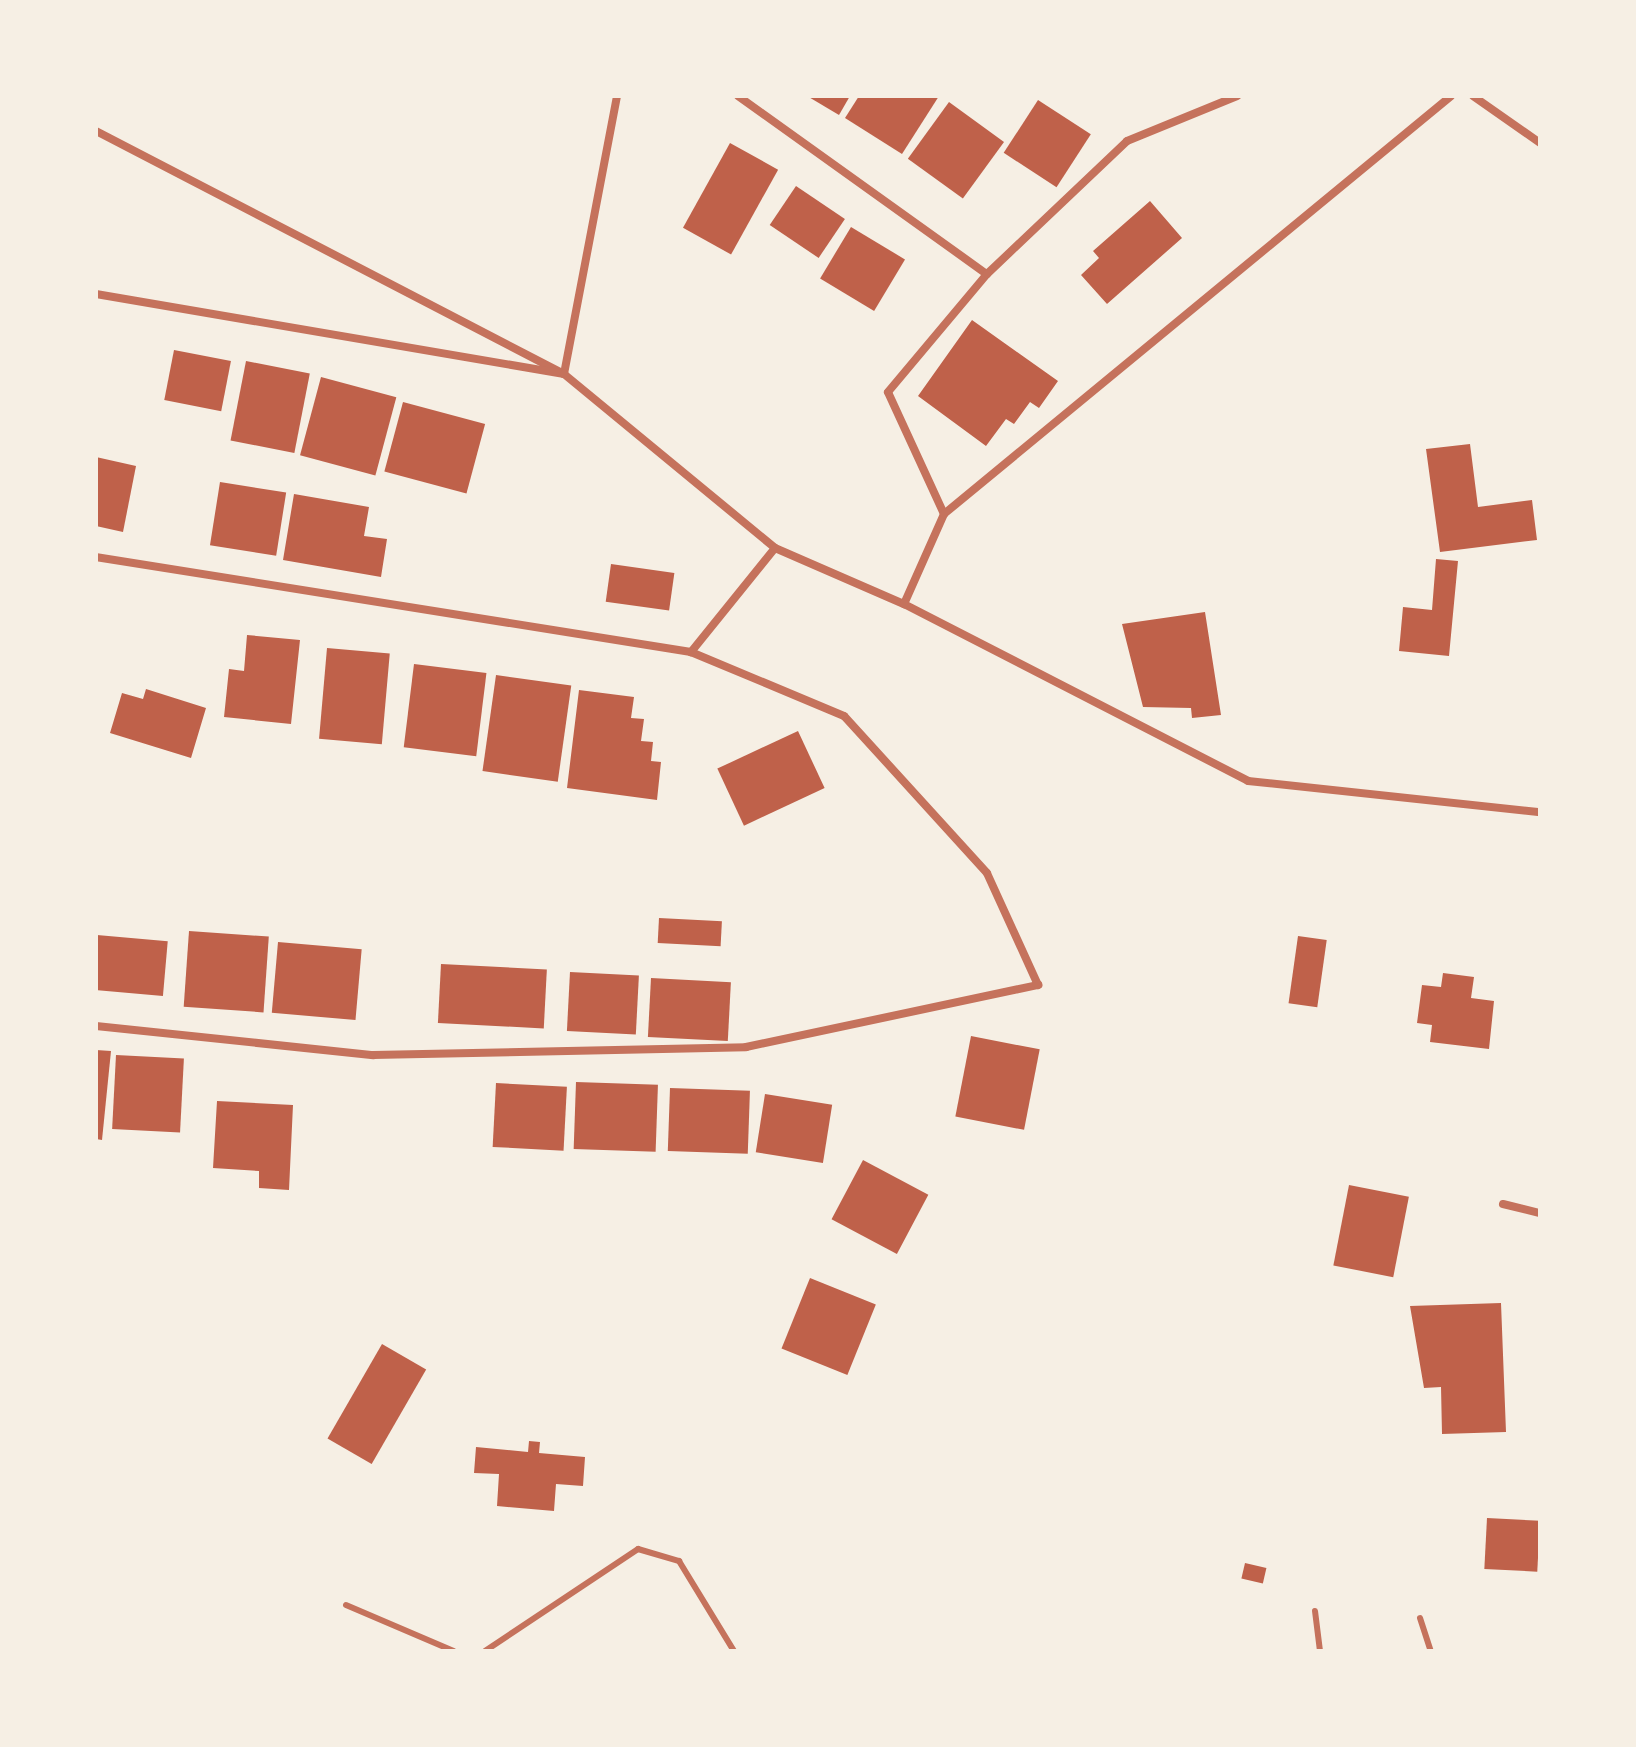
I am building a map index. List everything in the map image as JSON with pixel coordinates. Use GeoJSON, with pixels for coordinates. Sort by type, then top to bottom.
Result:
{"type":"FeatureCollection","features":[{"type":"Feature","properties":{"kind":"street"},"geometry":{"type":"LineString","coordinates":[[564,374],[617,96]]}},
{"type":"Feature","properties":{"kind":"street"},"geometry":{"type":"LineString","coordinates":[[738,96],[987,274]]}},
{"type":"Feature","properties":{"kind":"street"},"geometry":{"type":"LineString","coordinates":[[944,514],[888,392],[987,274],[1127,141],[1237,96]]}},
{"type":"Feature","properties":{"kind":"street"},"geometry":{"type":"LineString","coordinates":[[904,604],[944,514],[1451,96]]}},
{"type":"Feature","properties":{"kind":"street"},"geometry":{"type":"LineString","coordinates":[[1473,96],[1540,143]]}},
{"type":"Feature","properties":{"kind":"street"},"geometry":{"type":"LineString","coordinates":[[96,131],[564,374],[775,548],[904,604],[1248,781],[1540,812]]}},
{"type":"Feature","properties":{"kind":"street"},"geometry":{"type":"LineString","coordinates":[[96,294],[564,374]]}},
{"type":"Feature","properties":{"kind":"street"},"geometry":{"type":"LineString","coordinates":[[691,652],[775,548]]}},
{"type":"Feature","properties":{"kind":"street"},"geometry":{"type":"LineString","coordinates":[[96,557],[691,652],[844,716],[987,873],[1038,985],[746,1047],[373,1055],[96,1026]]}},
{"type":"Feature","properties":{"kind":"street"},"geometry":{"type":"LineString","coordinates":[[1503,1204],[1540,1213]]}},
{"type":"Feature","properties":{"kind":"lane"},"geometry":{"type":"LineString","coordinates":[[485,1651],[638,1549],[679,1561],[734,1651]]}},
{"type":"Feature","properties":{"kind":"lane"},"geometry":{"type":"LineString","coordinates":[[346,1605],[454,1651]]}},
{"type":"Feature","properties":{"kind":"lane"},"geometry":{"type":"LineString","coordinates":[[1315,1611],[1320,1651]]}},
{"type":"Feature","properties":{"kind":"lane"},"geometry":{"type":"LineString","coordinates":[[1420,1618],[1431,1651]]}},
{"type":"Feature","properties":{"kind":"building"},"geometry":{"type":"Polygon","coordinates":[[[807,96],[850,96],[839,115],[807,96]]]}},
{"type":"Feature","properties":{"kind":"building"},"geometry":{"type":"Polygon","coordinates":[[[859,96],[939,96],[902,154],[845,118],[859,96]]]}},
{"type":"Feature","properties":{"kind":"building"},"geometry":{"type":"Polygon","coordinates":[[[1038,100],[1091,134],[1057,187],[1004,153],[1038,100]]]}},
{"type":"Feature","properties":{"kind":"building"},"geometry":{"type":"Polygon","coordinates":[[[949,102],[1004,142],[963,199],[908,159],[949,102]]]}},
{"type":"Feature","properties":{"kind":"building"},"geometry":{"type":"Polygon","coordinates":[[[730,143],[778,170],[731,255],[683,228],[730,143]]]}},
{"type":"Feature","properties":{"kind":"building"},"geometry":{"type":"Polygon","coordinates":[[[796,186],[845,219],[819,258],[770,225],[796,186]]]}},
{"type":"Feature","properties":{"kind":"building"},"geometry":{"type":"Polygon","coordinates":[[[1150,201],[1182,238],[1107,304],[1081,275],[1099,258],[1093,251],[1150,201]]]}},
{"type":"Feature","properties":{"kind":"building"},"geometry":{"type":"Polygon","coordinates":[[[851,227],[905,259],[874,311],[820,278],[851,227]]]}},
{"type":"Feature","properties":{"kind":"building"},"geometry":{"type":"Polygon","coordinates":[[[972,320],[1058,381],[1039,408],[1030,402],[1014,424],[1006,419],[986,446],[918,396],[972,320]]]}},
{"type":"Feature","properties":{"kind":"building"},"geometry":{"type":"Polygon","coordinates":[[[174,350],[231,361],[221,411],[164,400],[174,350]]]}},
{"type":"Feature","properties":{"kind":"building"},"geometry":{"type":"Polygon","coordinates":[[[246,361],[310,373],[294,453],[231,441],[246,361]]]}},
{"type":"Feature","properties":{"kind":"building"},"geometry":{"type":"Polygon","coordinates":[[[321,377],[396,397],[375,475],[300,455],[321,377]]]}},
{"type":"Feature","properties":{"kind":"building"},"geometry":{"type":"Polygon","coordinates":[[[403,402],[485,424],[466,494],[384,472],[403,402]]]}},
{"type":"Feature","properties":{"kind":"building"},"geometry":{"type":"Polygon","coordinates":[[[1470,444],[1478,507],[1532,500],[1537,540],[1440,552],[1426,449],[1470,444]]]}},
{"type":"Feature","properties":{"kind":"building"},"geometry":{"type":"Polygon","coordinates":[[[96,457],[136,466],[123,532],[96,526],[96,457]]]}},
{"type":"Feature","properties":{"kind":"building"},"geometry":{"type":"Polygon","coordinates":[[[220,482],[286,492],[276,556],[210,545],[220,482]]]}},
{"type":"Feature","properties":{"kind":"building"},"geometry":{"type":"Polygon","coordinates":[[[294,494],[369,507],[364,536],[387,539],[381,577],[283,560],[294,494]]]}},
{"type":"Feature","properties":{"kind":"building"},"geometry":{"type":"Polygon","coordinates":[[[1436,559],[1458,561],[1449,656],[1399,651],[1403,607],[1432,610],[1436,559]]]}},
{"type":"Feature","properties":{"kind":"building"},"geometry":{"type":"Polygon","coordinates":[[[611,564],[674,573],[669,611],[606,602],[611,564]]]}},
{"type":"Feature","properties":{"kind":"building"},"geometry":{"type":"Polygon","coordinates":[[[1205,612],[1221,715],[1192,718],[1191,708],[1143,707],[1122,624],[1205,612]]]}},
{"type":"Feature","properties":{"kind":"building"},"geometry":{"type":"Polygon","coordinates":[[[247,635],[300,640],[291,724],[224,717],[229,669],[244,671],[247,635]]]}},
{"type":"Feature","properties":{"kind":"building"},"geometry":{"type":"Polygon","coordinates":[[[327,648],[390,653],[382,744],[319,739],[327,648]]]}},
{"type":"Feature","properties":{"kind":"building"},"geometry":{"type":"Polygon","coordinates":[[[414,664],[486,673],[476,756],[404,747],[414,664]]]}},
{"type":"Feature","properties":{"kind":"building"},"geometry":{"type":"Polygon","coordinates":[[[496,675],[571,686],[558,782],[483,771],[496,675]]]}},
{"type":"Feature","properties":{"kind":"building"},"geometry":{"type":"Polygon","coordinates":[[[146,689],[206,708],[191,758],[110,733],[122,693],[143,699],[146,689]]]}},
{"type":"Feature","properties":{"kind":"building"},"geometry":{"type":"Polygon","coordinates":[[[579,690],[634,697],[631,718],[644,719],[641,741],[653,742],[651,761],[661,762],[657,800],[567,788],[579,690]]]}},
{"type":"Feature","properties":{"kind":"building"},"geometry":{"type":"Polygon","coordinates":[[[798,731],[825,788],[744,826],[717,769],[798,731]]]}},
{"type":"Feature","properties":{"kind":"building"},"geometry":{"type":"Polygon","coordinates":[[[659,918],[722,921],[721,946],[658,943],[659,918]]]}},
{"type":"Feature","properties":{"kind":"building"},"geometry":{"type":"Polygon","coordinates":[[[189,931],[269,937],[264,1012],[184,1007],[189,931]]]}},
{"type":"Feature","properties":{"kind":"building"},"geometry":{"type":"Polygon","coordinates":[[[97,935],[168,941],[163,996],[96,990],[97,935]]]}},
{"type":"Feature","properties":{"kind":"building"},"geometry":{"type":"Polygon","coordinates":[[[1298,936],[1327,940],[1317,1007],[1289,1003],[1298,936]]]}},
{"type":"Feature","properties":{"kind":"building"},"geometry":{"type":"Polygon","coordinates":[[[278,942],[362,949],[355,1020],[272,1013],[278,942]]]}},
{"type":"Feature","properties":{"kind":"building"},"geometry":{"type":"Polygon","coordinates":[[[441,964],[547,970],[544,1028],[438,1023],[441,964]]]}},
{"type":"Feature","properties":{"kind":"building"},"geometry":{"type":"Polygon","coordinates":[[[570,972],[639,976],[636,1035],[567,1031],[570,972]]]}},
{"type":"Feature","properties":{"kind":"building"},"geometry":{"type":"Polygon","coordinates":[[[1443,973],[1474,977],[1471,998],[1494,1001],[1489,1049],[1430,1042],[1432,1025],[1417,1023],[1422,985],[1441,987],[1443,973]]]}},
{"type":"Feature","properties":{"kind":"building"},"geometry":{"type":"Polygon","coordinates":[[[651,978],[731,982],[728,1041],[648,1037],[651,978]]]}},
{"type":"Feature","properties":{"kind":"building"},"geometry":{"type":"Polygon","coordinates":[[[971,1036],[1040,1049],[1024,1130],[955,1116],[971,1036]]]}},
{"type":"Feature","properties":{"kind":"building"},"geometry":{"type":"Polygon","coordinates":[[[96,1050],[111,1051],[102,1140],[96,1139],[96,1050]]]}},
{"type":"Feature","properties":{"kind":"building"},"geometry":{"type":"Polygon","coordinates":[[[116,1055],[184,1059],[180,1132],[112,1129],[116,1055]]]}},
{"type":"Feature","properties":{"kind":"building"},"geometry":{"type":"Polygon","coordinates":[[[576,1082],[658,1085],[656,1152],[574,1149],[576,1082]]]}},
{"type":"Feature","properties":{"kind":"building"},"geometry":{"type":"Polygon","coordinates":[[[496,1083],[567,1087],[564,1151],[493,1147],[496,1083]]]}},
{"type":"Feature","properties":{"kind":"building"},"geometry":{"type":"Polygon","coordinates":[[[670,1088],[750,1091],[748,1154],[668,1151],[670,1088]]]}},
{"type":"Feature","properties":{"kind":"building"},"geometry":{"type":"Polygon","coordinates":[[[765,1094],[832,1105],[823,1163],[756,1152],[765,1094]]]}},
{"type":"Feature","properties":{"kind":"building"},"geometry":{"type":"Polygon","coordinates":[[[217,1101],[293,1105],[289,1190],[259,1188],[259,1171],[213,1168],[217,1101]]]}},
{"type":"Feature","properties":{"kind":"building"},"geometry":{"type":"Polygon","coordinates":[[[863,1160],[928,1195],[897,1254],[832,1219],[863,1160]]]}},
{"type":"Feature","properties":{"kind":"building"},"geometry":{"type":"Polygon","coordinates":[[[1349,1185],[1409,1197],[1393,1277],[1333,1265],[1349,1185]]]}},
{"type":"Feature","properties":{"kind":"building"},"geometry":{"type":"Polygon","coordinates":[[[810,1278],[876,1305],[847,1375],[782,1348],[810,1278]]]}},
{"type":"Feature","properties":{"kind":"building"},"geometry":{"type":"Polygon","coordinates":[[[1501,1303],[1506,1432],[1442,1434],[1441,1387],[1424,1388],[1410,1306],[1501,1303]]]}},
{"type":"Feature","properties":{"kind":"building"},"geometry":{"type":"Polygon","coordinates":[[[382,1344],[426,1370],[372,1464],[328,1438],[382,1344]]]}},
{"type":"Feature","properties":{"kind":"building"},"geometry":{"type":"Polygon","coordinates":[[[529,1441],[540,1442],[539,1453],[585,1457],[583,1486],[556,1484],[554,1511],[497,1506],[499,1474],[474,1473],[476,1447],[528,1452],[529,1441]]]}},
{"type":"Feature","properties":{"kind":"building"},"geometry":{"type":"Polygon","coordinates":[[[1487,1518],[1540,1521],[1537,1572],[1484,1569],[1487,1518]]]}},
{"type":"Feature","properties":{"kind":"building"},"geometry":{"type":"Polygon","coordinates":[[[1245,1563],[1266,1568],[1263,1584],[1241,1579],[1245,1563]]]}}]}
